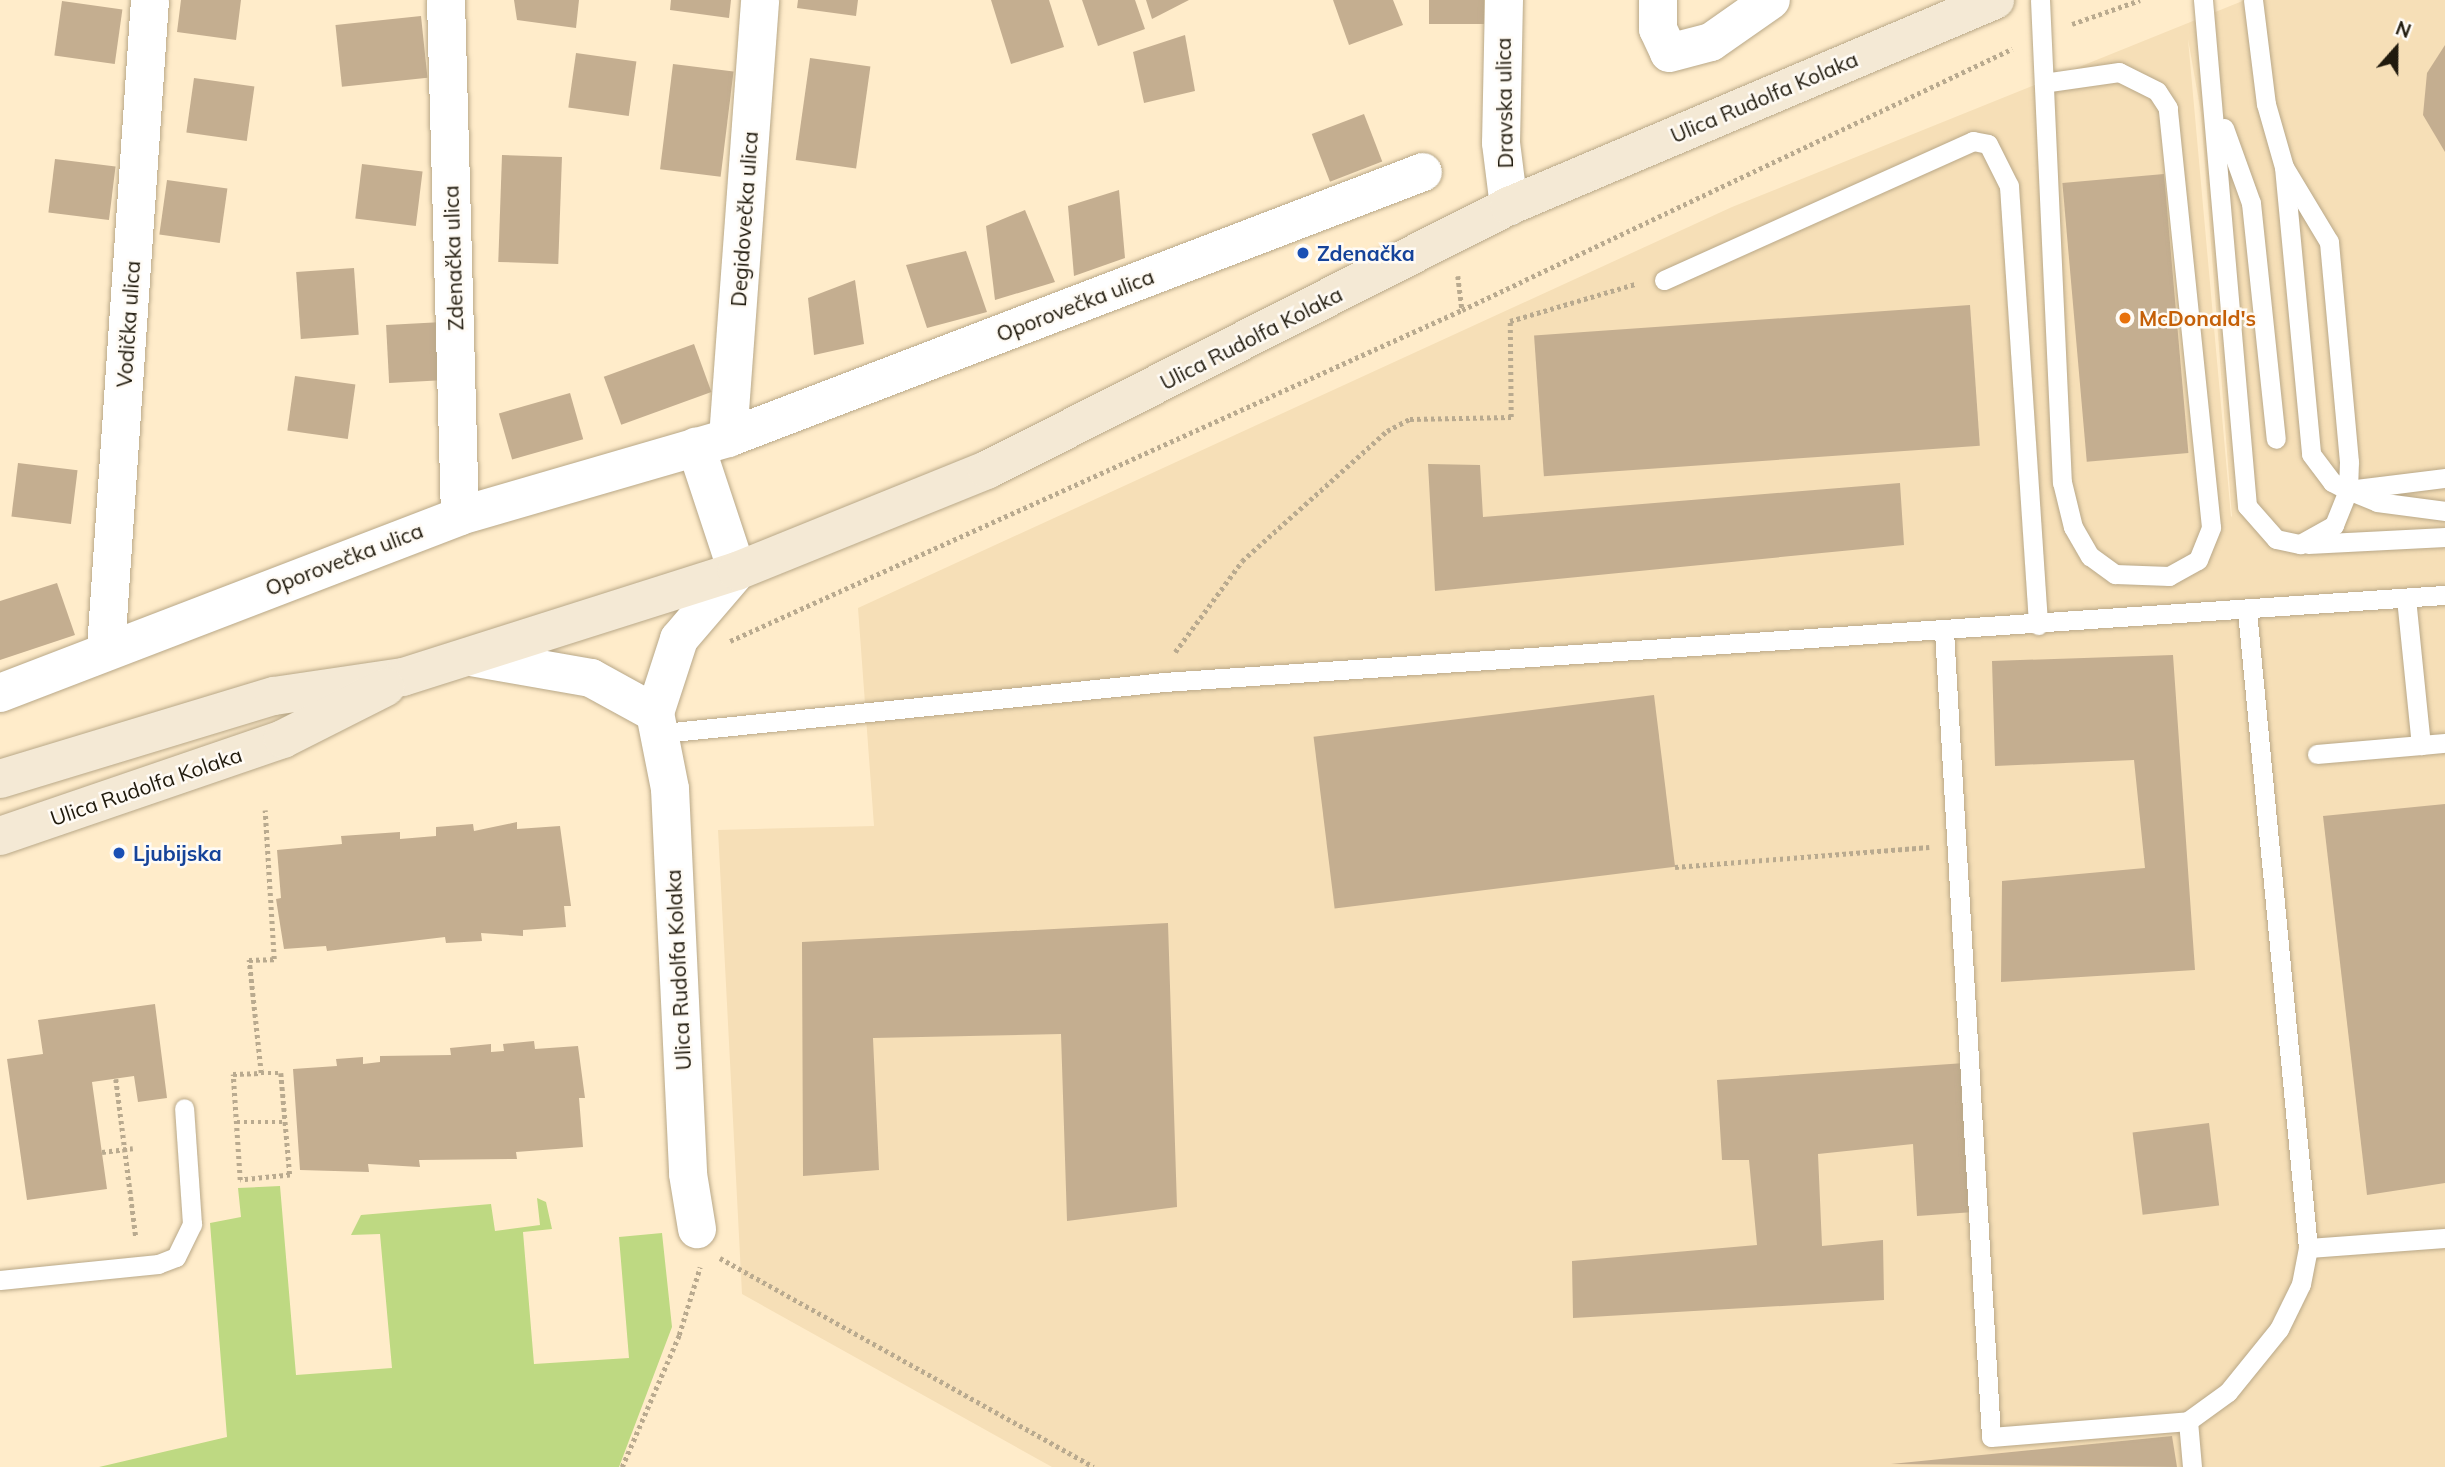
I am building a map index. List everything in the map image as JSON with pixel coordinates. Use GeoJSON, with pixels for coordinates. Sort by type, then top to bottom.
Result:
{"type":"FeatureCollection","features":[{"type":"Feature","properties":{"kind":"main road","name":"Ulica Rudolfa Kolaka"},"geometry":{"type":"LineString","coordinates":[[0,779],[262,700],[403,677],[737,571],[987,470],[1509,206],[1995,0]]}},
{"type":"Feature","properties":{"kind":"main road","name":"Ulica Rudolfa Kolaka"},"geometry":{"type":"LineString","coordinates":[[0,836],[283,739],[403,677]]}},
{"type":"Feature","properties":{"kind":"street","name":"Vodička ulica"},"geometry":{"type":"LineString","coordinates":[[106,649],[150,0]]}},
{"type":"Feature","properties":{"kind":"street","name":"Zdenačka ulica"},"geometry":{"type":"LineString","coordinates":[[446,0],[460,516]]}},
{"type":"Feature","properties":{"kind":"street","name":"Degidovečka ulica"},"geometry":{"type":"LineString","coordinates":[[712,443],[760,0]]}},
{"type":"Feature","properties":{"kind":"street","name":"Dravska ulica"},"geometry":{"type":"LineString","coordinates":[[1504,0],[1501,143],[1509,206]]}},
{"type":"Feature","properties":{"kind":"street"},"geometry":{"type":"LineString","coordinates":[[1658,0],[1658,29],[1669,53],[1711,42],[1770,0]]}},
{"type":"Feature","properties":{"kind":"street","name":"Oporovečka ulica"},"geometry":{"type":"LineString","coordinates":[[0,693],[106,649],[460,516],[712,443],[1423,172]]}},
{"type":"Feature","properties":{"kind":"street"},"geometry":{"type":"LineString","coordinates":[[712,443],[737,571]]}},
{"type":"Feature","properties":{"kind":"street","name":"Ulica Rudolfa Kolaka"},"geometry":{"type":"LineString","coordinates":[[702,1246],[659,723],[679,639],[737,571]]}},
{"type":"Feature","properties":{"kind":"street","name":"Ulica Rudolfa Kolaka"},"geometry":{"type":"LineString","coordinates":[[471,657],[591,678],[659,723]]}},
{"type":"Feature","properties":{"kind":"lane"},"geometry":{"type":"LineString","coordinates":[[2040,0],[2062,482],[2073,527],[2090,556],[2115,574],[2169,576],[2198,561],[2211,527],[2168,108],[2157,91],[2119,72],[2044,83]]}},
{"type":"Feature","properties":{"kind":"lane"},"geometry":{"type":"LineString","coordinates":[[2203,0],[2216,104],[2247,506],[2276,538],[2300,544],[2445,537]]}},
{"type":"Feature","properties":{"kind":"lane"},"geometry":{"type":"LineString","coordinates":[[2253,0],[2266,104],[2284,167],[2311,454],[2332,482],[2348,490],[2377,502],[2445,510]]}},
{"type":"Feature","properties":{"kind":"lane"},"geometry":{"type":"LineString","coordinates":[[2216,104],[2251,203],[2276,439]]}},
{"type":"Feature","properties":{"kind":"lane"},"geometry":{"type":"LineString","coordinates":[[1664,281],[1973,141],[1988,144],[2009,186],[2038,625]]}},
{"type":"Feature","properties":{"kind":"lane"},"geometry":{"type":"LineString","coordinates":[[2284,167],[2329,242],[2348,490],[2334,525],[2300,544]]}},
{"type":"Feature","properties":{"kind":"lane"},"geometry":{"type":"LineString","coordinates":[[2348,490],[2445,478]]}},
{"type":"Feature","properties":{"kind":"lane"},"geometry":{"type":"LineString","coordinates":[[659,723],[1164,682],[2247,611],[2445,595]]}},
{"type":"Feature","properties":{"kind":"lane"},"geometry":{"type":"LineString","coordinates":[[2406,598],[2421,745]]}},
{"type":"Feature","properties":{"kind":"lane"},"geometry":{"type":"LineString","coordinates":[[1944,631],[1991,1437],[2188,1421],[2228,1392],[2279,1329],[2301,1284],[2308,1248],[2247,611]]}},
{"type":"Feature","properties":{"kind":"lane"},"geometry":{"type":"LineString","coordinates":[[2317,754],[2445,743]]}},
{"type":"Feature","properties":{"kind":"lane"},"geometry":{"type":"LineString","coordinates":[[0,1280],[158,1264],[176,1257],[192,1224],[184,1108]]}},
{"type":"Feature","properties":{"kind":"lane"},"geometry":{"type":"LineString","coordinates":[[2308,1248],[2445,1238]]}},
{"type":"Feature","properties":{"kind":"lane"},"geometry":{"type":"LineString","coordinates":[[2188,1421],[2192,1467]]}},
{"type":"Feature","properties":{"kind":"path"},"geometry":{"type":"LineString","coordinates":[[716,648],[1462,310],[2042,35],[2140,0]]}},
{"type":"Feature","properties":{"kind":"path"},"geometry":{"type":"LineString","coordinates":[[1457,272],[1462,310]]}},
{"type":"Feature","properties":{"kind":"path"},"geometry":{"type":"LineString","coordinates":[[1164,682],[1178,642],[1242,561],[1387,431],[1410,419],[1511,418],[1510,321],[1574,299],[1664,281]]}},
{"type":"Feature","properties":{"kind":"path"},"geometry":{"type":"LineString","coordinates":[[261,1073],[249,960],[274,959],[264,810]]}},
{"type":"Feature","properties":{"kind":"path"},"geometry":{"type":"LineString","coordinates":[[1675,867],[1956,844]]}},
{"type":"Feature","properties":{"kind":"path"},"geometry":{"type":"LineString","coordinates":[[281,1073],[285,1122],[290,1175],[240,1180],[233,1074],[281,1073]]}},
{"type":"Feature","properties":{"kind":"path"},"geometry":{"type":"LineString","coordinates":[[116,1079],[134,1249]]}},
{"type":"Feature","properties":{"kind":"path"},"geometry":{"type":"LineString","coordinates":[[237,1122],[285,1122]]}},
{"type":"Feature","properties":{"kind":"path"},"geometry":{"type":"LineString","coordinates":[[102,1152],[133,1148]]}},
{"type":"Feature","properties":{"kind":"path"},"geometry":{"type":"LineString","coordinates":[[622,1467],[688,1312],[700,1277],[702,1246],[1094,1467]]}},
{"type":"Feature","properties":{"kind":"shaded area"},"geometry":{"type":"Polygon","coordinates":[[[2245,0],[2445,0],[2445,1467],[1052,1467],[742,1294],[718,830],[874,826],[858,608],[1732,207],[2245,0]],[[2188,39],[2232,517],[2201,113],[2188,39]]]}},
{"type":"Feature","properties":{"kind":"green space"},"geometry":{"type":"Polygon","coordinates":[[[280,1186],[296,1375],[392,1368],[380,1234],[351,1235],[361,1215],[491,1204],[495,1231],[540,1225],[537,1198],[546,1202],[552,1229],[523,1232],[534,1364],[629,1358],[619,1237],[662,1233],[672,1327],[619,1467],[99,1467],[227,1437],[210,1223],[241,1217],[238,1188],[280,1186]]]}},
{"type":"Feature","properties":{"kind":"building"},"geometry":{"type":"Polygon","coordinates":[[[181,0],[241,0],[236,40],[177,32],[181,0]]]}},
{"type":"Feature","properties":{"kind":"building"},"geometry":{"type":"Polygon","coordinates":[[[514,0],[579,0],[576,28],[517,20],[514,0]]]}},
{"type":"Feature","properties":{"kind":"building"},"geometry":{"type":"Polygon","coordinates":[[[671,0],[731,0],[729,18],[670,10],[671,0]]]}},
{"type":"Feature","properties":{"kind":"building"},"geometry":{"type":"Polygon","coordinates":[[[798,0],[858,0],[856,16],[797,8],[798,0]]]}},
{"type":"Feature","properties":{"kind":"building"},"geometry":{"type":"Polygon","coordinates":[[[991,0],[1049,0],[1064,47],[1011,64],[991,0]]]}},
{"type":"Feature","properties":{"kind":"building"},"geometry":{"type":"Polygon","coordinates":[[[1082,0],[1135,0],[1145,29],[1098,46],[1082,0]]]}},
{"type":"Feature","properties":{"kind":"building"},"geometry":{"type":"Polygon","coordinates":[[[1146,0],[1189,0],[1152,19],[1146,0]]]}},
{"type":"Feature","properties":{"kind":"building"},"geometry":{"type":"Polygon","coordinates":[[[1333,0],[1393,0],[1403,25],[1349,45],[1333,0]]]}},
{"type":"Feature","properties":{"kind":"building"},"geometry":{"type":"Polygon","coordinates":[[[1429,0],[1484,0],[1484,24],[1429,24],[1429,0]]]}},
{"type":"Feature","properties":{"kind":"building"},"geometry":{"type":"Polygon","coordinates":[[[62,1],[122,9],[115,64],[54,55],[62,1]]]}},
{"type":"Feature","properties":{"kind":"building"},"geometry":{"type":"Polygon","coordinates":[[[421,16],[427,78],[342,87],[335,25],[421,16]]]}},
{"type":"Feature","properties":{"kind":"building"},"geometry":{"type":"Polygon","coordinates":[[[1185,35],[1195,91],[1144,103],[1133,52],[1185,35]]]}},
{"type":"Feature","properties":{"kind":"building"},"geometry":{"type":"Polygon","coordinates":[[[2445,45],[2445,152],[2423,115],[2427,73],[2445,45]]]}},
{"type":"Feature","properties":{"kind":"building"},"geometry":{"type":"Polygon","coordinates":[[[576,53],[636,61],[629,116],[568,107],[576,53]]]}},
{"type":"Feature","properties":{"kind":"building"},"geometry":{"type":"Polygon","coordinates":[[[810,58],[870,66],[856,168],[796,160],[810,58]]]}},
{"type":"Feature","properties":{"kind":"building"},"geometry":{"type":"Polygon","coordinates":[[[673,64],[734,71],[721,177],[660,169],[673,64]]]}},
{"type":"Feature","properties":{"kind":"building"},"geometry":{"type":"Polygon","coordinates":[[[194,78],[254,86],[247,141],[186,132],[194,78]]]}},
{"type":"Feature","properties":{"kind":"building"},"geometry":{"type":"Polygon","coordinates":[[[1364,114],[1382,162],[1330,182],[1312,134],[1364,114]]]}},
{"type":"Feature","properties":{"kind":"building"},"geometry":{"type":"Polygon","coordinates":[[[502,155],[562,157],[558,264],[498,262],[502,155]]]}},
{"type":"Feature","properties":{"kind":"building"},"geometry":{"type":"Polygon","coordinates":[[[55,159],[116,166],[109,220],[48,213],[55,159]]]}},
{"type":"Feature","properties":{"kind":"building"},"geometry":{"type":"Polygon","coordinates":[[[362,164],[423,171],[416,226],[355,219],[362,164]]]}},
{"type":"Feature","properties":{"kind":"building","name":"McDonald's"},"geometry":{"type":"Polygon","coordinates":[[[2164,174],[2188,453],[2087,462],[2062,183],[2164,174]]]}},
{"type":"Feature","properties":{"kind":"building"},"geometry":{"type":"Polygon","coordinates":[[[167,180],[227,188],[220,243],[159,234],[167,180]]]}},
{"type":"Feature","properties":{"kind":"building"},"geometry":{"type":"Polygon","coordinates":[[[1119,190],[1125,258],[1074,276],[1068,206],[1119,190]]]}},
{"type":"Feature","properties":{"kind":"building"},"geometry":{"type":"Polygon","coordinates":[[[1025,210],[1055,282],[995,300],[986,226],[1025,210]]]}},
{"type":"Feature","properties":{"kind":"building"},"geometry":{"type":"Polygon","coordinates":[[[966,251],[987,312],[927,328],[906,265],[966,251]]]}},
{"type":"Feature","properties":{"kind":"building"},"geometry":{"type":"Polygon","coordinates":[[[354,268],[359,335],[301,339],[296,272],[354,268]]]}},
{"type":"Feature","properties":{"kind":"building"},"geometry":{"type":"Polygon","coordinates":[[[855,280],[864,344],[814,355],[808,298],[855,280]]]}},
{"type":"Feature","properties":{"kind":"building"},"geometry":{"type":"Polygon","coordinates":[[[1970,305],[1980,446],[1544,476],[1534,335],[1970,305]]]}},
{"type":"Feature","properties":{"kind":"building"},"geometry":{"type":"Polygon","coordinates":[[[443,322],[446,380],[389,383],[386,325],[443,322]]]}},
{"type":"Feature","properties":{"kind":"building"},"geometry":{"type":"Polygon","coordinates":[[[694,344],[711,392],[621,425],[604,377],[694,344]]]}},
{"type":"Feature","properties":{"kind":"building"},"geometry":{"type":"Polygon","coordinates":[[[295,376],[355,384],[348,439],[287,430],[295,376]]]}},
{"type":"Feature","properties":{"kind":"building"},"geometry":{"type":"Polygon","coordinates":[[[570,393],[583,439],[512,460],[499,413],[570,393]]]}},
{"type":"Feature","properties":{"kind":"building"},"geometry":{"type":"Polygon","coordinates":[[[18,463],[78,470],[71,524],[11,517],[18,463]]]}},
{"type":"Feature","properties":{"kind":"building"},"geometry":{"type":"Polygon","coordinates":[[[1428,464],[1480,465],[1483,517],[1900,483],[1904,545],[1435,591],[1428,464]]]}},
{"type":"Feature","properties":{"kind":"building"},"geometry":{"type":"Polygon","coordinates":[[[57,583],[75,635],[0,660],[0,601],[57,583]]]}},
{"type":"Feature","properties":{"kind":"building"},"geometry":{"type":"Polygon","coordinates":[[[2173,655],[2195,970],[2001,982],[2002,881],[2145,868],[2134,760],[1995,766],[1992,661],[2173,655]]]}},
{"type":"Feature","properties":{"kind":"building"},"geometry":{"type":"Polygon","coordinates":[[[1654,695],[1675,867],[1335,909],[1314,737],[1654,695]]]}},
{"type":"Feature","properties":{"kind":"building"},"geometry":{"type":"Polygon","coordinates":[[[2445,804],[2445,1183],[2367,1195],[2323,816],[2445,804]]]}},
{"type":"Feature","properties":{"kind":"building"},"geometry":{"type":"Polygon","coordinates":[[[517,822],[517,829],[560,826],[571,906],[564,906],[566,927],[523,930],[523,936],[481,933],[482,941],[446,943],[445,937],[327,951],[326,946],[284,949],[276,899],[281,898],[277,850],[342,844],[341,836],[400,832],[400,839],[436,836],[436,827],[473,824],[474,831],[517,822]]]}},
{"type":"Feature","properties":{"kind":"building"},"geometry":{"type":"Polygon","coordinates":[[[1168,923],[1177,1207],[1067,1221],[1061,1034],[873,1038],[879,1170],[803,1176],[802,942],[1168,923]]]}},
{"type":"Feature","properties":{"kind":"building"},"geometry":{"type":"Polygon","coordinates":[[[155,1004],[167,1098],[138,1102],[134,1076],[92,1082],[107,1189],[27,1200],[7,1059],[43,1054],[38,1020],[155,1004]]]}},
{"type":"Feature","properties":{"kind":"building"},"geometry":{"type":"Polygon","coordinates":[[[534,1041],[535,1049],[578,1046],[585,1098],[579,1098],[583,1147],[516,1152],[517,1159],[419,1160],[420,1167],[368,1164],[369,1172],[300,1170],[293,1069],[337,1066],[336,1059],[363,1057],[363,1064],[380,1062],[380,1056],[451,1055],[450,1048],[491,1044],[491,1052],[504,1051],[503,1044],[534,1041]]]}},
{"type":"Feature","properties":{"kind":"building"},"geometry":{"type":"Polygon","coordinates":[[[1965,1063],[1974,1212],[1917,1216],[1913,1144],[1818,1154],[1822,1246],[1883,1240],[1884,1300],[1573,1318],[1572,1261],[1757,1245],[1749,1160],[1722,1160],[1717,1080],[1965,1063]]]}},
{"type":"Feature","properties":{"kind":"building"},"geometry":{"type":"Polygon","coordinates":[[[2209,1123],[2219,1205],[2143,1215],[2133,1132],[2209,1123]]]}},
{"type":"Feature","properties":{"kind":"building"},"geometry":{"type":"Polygon","coordinates":[[[2172,1436],[2177,1467],[1891,1464],[2172,1436]]]}},
{"type":"Feature","properties":{"kind":"place","name":"Zdenačka"},"geometry":{"type":"Point","coordinates":[1303,253]}},
{"type":"Feature","properties":{"kind":"place","name":"McDonald's"},"geometry":{"type":"Point","coordinates":[2125,318]}},
{"type":"Feature","properties":{"kind":"place","name":"Ljubijska"},"geometry":{"type":"Point","coordinates":[119,853]}}]}
